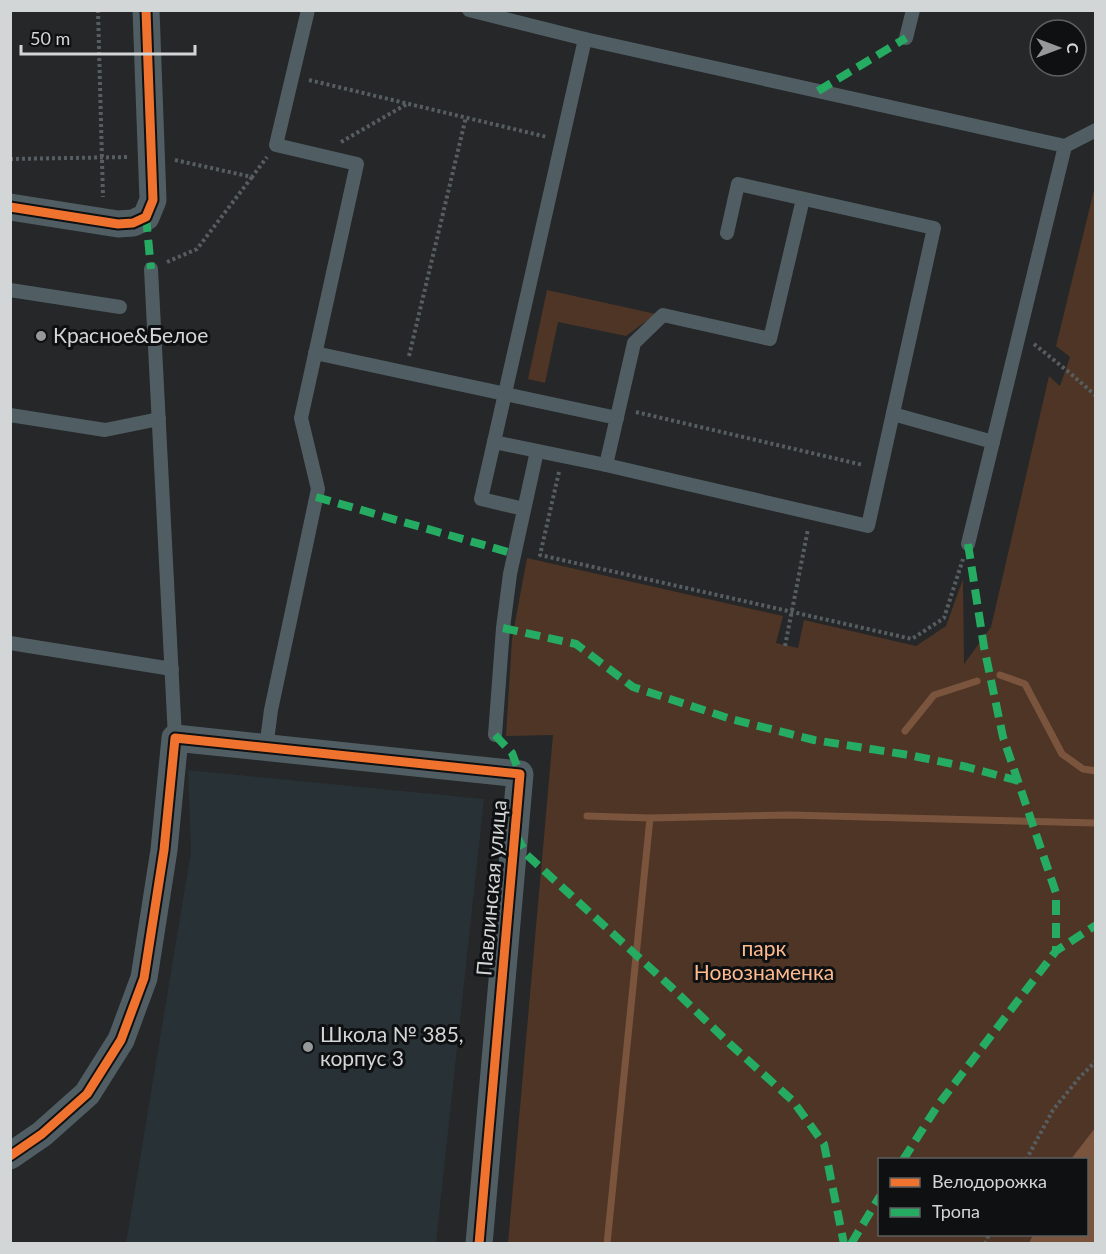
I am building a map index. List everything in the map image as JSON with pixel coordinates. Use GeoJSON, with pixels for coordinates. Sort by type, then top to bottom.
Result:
{"type":"FeatureCollection","features":[{"type":"Feature","properties":{"kind":"street"},"geometry":{"type":"LineString","coordinates":[[10,207],[118,224],[134,223],[146,217],[153,200],[146,10]]}},
{"type":"Feature","properties":{"kind":"street"},"geometry":{"type":"LineString","coordinates":[[10,1156],[42,1134],[87,1094],[121,1040],[144,978],[164,850],[175,738]]}},
{"type":"Feature","properties":{"kind":"street","name":"Павлинская улица"},"geometry":{"type":"LineString","coordinates":[[175,738],[520,774],[479,1244]]}},
{"type":"Feature","properties":{"kind":"lane"},"geometry":{"type":"LineString","coordinates":[[266,748],[271,710],[318,489],[301,418],[357,164],[276,145],[308,10]]}},
{"type":"Feature","properties":{"kind":"lane"},"geometry":{"type":"LineString","coordinates":[[468,10],[585,39],[1065,146],[1095,130]]}},
{"type":"Feature","properties":{"kind":"lane"},"geometry":{"type":"LineString","coordinates":[[906,38],[913,10]]}},
{"type":"Feature","properties":{"kind":"lane"},"geometry":{"type":"LineString","coordinates":[[524,509],[481,499],[585,39]]}},
{"type":"Feature","properties":{"kind":"lane"},"geometry":{"type":"LineString","coordinates":[[968,544],[1065,146]]}},
{"type":"Feature","properties":{"kind":"lane"},"geometry":{"type":"LineString","coordinates":[[494,441],[868,526],[934,228],[738,184],[727,233]]}},
{"type":"Feature","properties":{"kind":"lane"},"geometry":{"type":"LineString","coordinates":[[606,465],[634,343],[663,315],[770,339],[803,199]]}},
{"type":"Feature","properties":{"kind":"lane"},"geometry":{"type":"LineString","coordinates":[[151,269],[175,738]]}},
{"type":"Feature","properties":{"kind":"lane"},"geometry":{"type":"LineString","coordinates":[[10,290],[120,307]]}},
{"type":"Feature","properties":{"kind":"lane"},"geometry":{"type":"LineString","coordinates":[[315,353],[505,394],[618,413]]}},
{"type":"Feature","properties":{"kind":"lane"},"geometry":{"type":"LineString","coordinates":[[893,414],[993,441]]}},
{"type":"Feature","properties":{"kind":"lane"},"geometry":{"type":"LineString","coordinates":[[10,415],[105,430],[159,419]]}},
{"type":"Feature","properties":{"kind":"lane"},"geometry":{"type":"LineString","coordinates":[[495,735],[503,628],[510,574],[537,451]]}},
{"type":"Feature","properties":{"kind":"lane"},"geometry":{"type":"LineString","coordinates":[[10,643],[172,669]]}},
{"type":"Feature","properties":{"kind":"path"},"geometry":{"type":"LineString","coordinates":[[98,10],[103,202]]}},
{"type":"Feature","properties":{"kind":"path"},"geometry":{"type":"LineString","coordinates":[[293,76],[562,140]]}},
{"type":"Feature","properties":{"kind":"path"},"geometry":{"type":"LineString","coordinates":[[319,155],[408,103]]}},
{"type":"Feature","properties":{"kind":"path"},"geometry":{"type":"LineString","coordinates":[[405,372],[466,117]]}},
{"type":"Feature","properties":{"kind":"path"},"geometry":{"type":"LineString","coordinates":[[151,269],[197,249],[269,155]]}},
{"type":"Feature","properties":{"kind":"path"},"geometry":{"type":"LineString","coordinates":[[10,159],[131,157]]}},
{"type":"Feature","properties":{"kind":"path"},"geometry":{"type":"LineString","coordinates":[[174,160],[252,177]]}},
{"type":"Feature","properties":{"kind":"path"},"geometry":{"type":"LineString","coordinates":[[1020,333],[1070,372],[1095,396]]}},
{"type":"Feature","properties":{"kind":"path"},"geometry":{"type":"LineString","coordinates":[[618,413],[881,469]]}},
{"type":"Feature","properties":{"kind":"path"},"geometry":{"type":"LineString","coordinates":[[563,457],[540,555],[912,639],[944,618],[968,544]]}},
{"type":"Feature","properties":{"kind":"path"},"geometry":{"type":"LineString","coordinates":[[785,646],[812,513]]}},
{"type":"Feature","properties":{"kind":"path"},"geometry":{"type":"LineString","coordinates":[[1027,1158],[1053,1110],[1095,1061]]}},
{"type":"Feature","properties":{"kind":"shaded area","name":"Школа № 385, корпус 3"},"geometry":{"type":"Polygon","coordinates":[[[188,770],[484,799],[436,1243],[126,1243],[191,851],[188,770]]]}},
{"type":"Feature","properties":{"kind":"shaded area"},"geometry":{"type":"Polygon","coordinates":[[[1095,1128],[1095,1243],[1029,1243],[1032,1236],[1088,1236],[1088,1158],[1072,1158],[1095,1128]]]}},
{"type":"Feature","properties":{"kind":"green space","name":"парк Новознаменка"},"geometry":{"type":"Polygon","coordinates":[[[1095,186],[1095,1243],[508,1243],[553,735],[506,736],[512,639],[527,558],[783,616],[776,643],[798,648],[804,620],[916,646],[946,626],[963,579],[964,664],[991,627],[1049,376],[1060,386],[1070,357],[1056,346],[1095,186]]]}},
{"type":"Feature","properties":{"kind":"green space"},"geometry":{"type":"Polygon","coordinates":[[[547,290],[656,314],[626,336],[558,322],[545,383],[528,379],[547,290]]]}},
{"type":"Feature","properties":{"kind":"waterway"},"geometry":{"type":"LineString","coordinates":[[1000,675],[1025,684],[1062,754],[1083,769],[1096,771]]}},
{"type":"Feature","properties":{"kind":"waterway"},"geometry":{"type":"LineString","coordinates":[[905,731],[934,695],[977,681]]}},
{"type":"Feature","properties":{"kind":"waterway"},"geometry":{"type":"LineString","coordinates":[[587,816],[650,818],[790,815],[1096,823]]}},
{"type":"Feature","properties":{"kind":"waterway"},"geometry":{"type":"LineString","coordinates":[[607,1244],[650,818]]}},
{"type":"Feature","properties":{"kind":"marked path"},"geometry":{"type":"LineString","coordinates":[[818,91],[906,38]]}},
{"type":"Feature","properties":{"kind":"marked path"},"geometry":{"type":"LineString","coordinates":[[146,217],[151,269]]}},
{"type":"Feature","properties":{"kind":"marked path"},"geometry":{"type":"LineString","coordinates":[[316,497],[515,554]]}},
{"type":"Feature","properties":{"kind":"marked path"},"geometry":{"type":"LineString","coordinates":[[968,544],[984,647],[1003,737],[1056,893],[1056,951]]}},
{"type":"Feature","properties":{"kind":"marked path"},"geometry":{"type":"LineString","coordinates":[[503,628],[576,644],[633,687],[731,719],[814,740],[909,755],[1019,781]]}},
{"type":"Feature","properties":{"kind":"marked path"},"geometry":{"type":"LineString","coordinates":[[495,735],[512,753],[520,774]]}},
{"type":"Feature","properties":{"kind":"marked path"},"geometry":{"type":"LineString","coordinates":[[516,835],[527,855],[793,1101],[824,1144],[844,1244]]}},
{"type":"Feature","properties":{"kind":"marked path"},"geometry":{"type":"LineString","coordinates":[[904,1158],[938,1105],[1056,951],[1096,925]]}},
{"type":"Feature","properties":{"kind":"marked path"},"geometry":{"type":"LineString","coordinates":[[851,1244],[878,1199]]}},
{"type":"Feature","properties":{"kind":"cycle path"},"geometry":{"type":"LineString","coordinates":[[10,207],[118,224],[133,223],[146,217],[153,200],[146,10]]}},
{"type":"Feature","properties":{"kind":"cycle path"},"geometry":{"type":"LineString","coordinates":[[10,1156],[42,1134],[87,1094],[121,1040],[144,978],[164,850],[175,738],[520,774],[479,1244]]}},
{"type":"Feature","properties":{"kind":"place","name":"Красное&Белое"},"geometry":{"type":"Point","coordinates":[41,336]}},
{"type":"Feature","properties":{"kind":"place","name":"Школа № 385, корпус 3"},"geometry":{"type":"Point","coordinates":[308,1047]}}]}
